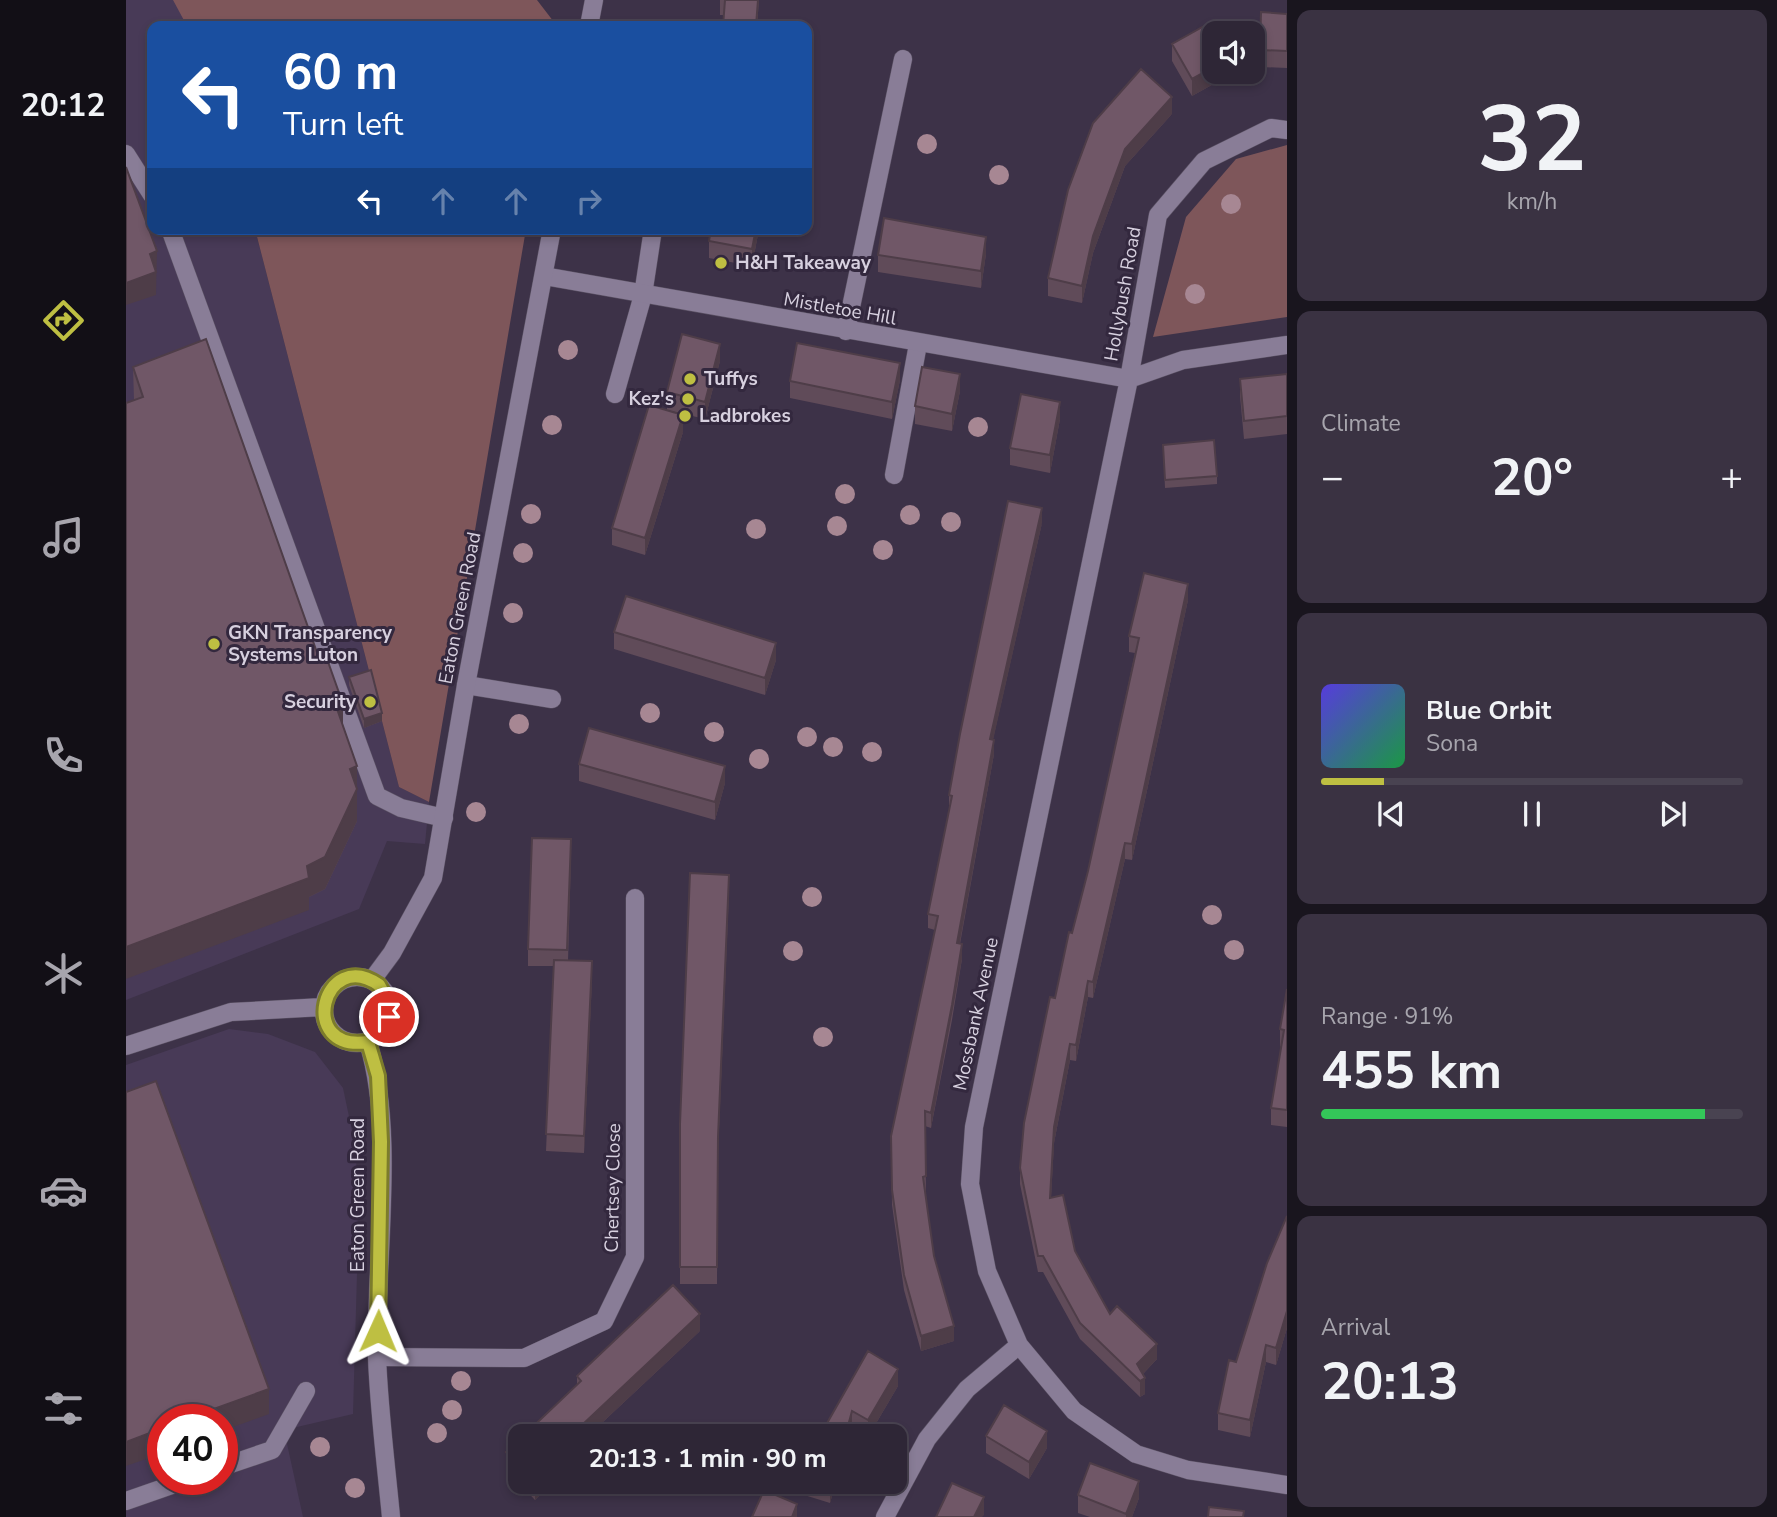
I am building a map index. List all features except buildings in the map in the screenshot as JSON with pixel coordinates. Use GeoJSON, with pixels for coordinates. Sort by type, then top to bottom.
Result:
{"type":"FeatureCollection","features":[{"type":"Feature","properties":{"kind":"street"},"geometry":{"type":"LineString","coordinates":[[590,21],[593,0]]}},
{"type":"Feature","properties":{"kind":"street"},"geometry":{"type":"LineString","coordinates":[[846,331],[903,59]]}},
{"type":"Feature","properties":{"kind":"street","name":"Hollybush Road"},"geometry":{"type":"LineString","coordinates":[[1287,130],[1271,128],[1204,161],[1158,215],[1129,379],[1183,360],[1287,345]]}},
{"type":"Feature","properties":{"kind":"street"},"geometry":{"type":"LineString","coordinates":[[126,154],[147,187]]}},
{"type":"Feature","properties":{"kind":"street"},"geometry":{"type":"LineString","coordinates":[[172,235],[377,796],[401,808],[444,818]]}},
{"type":"Feature","properties":{"kind":"street","name":"Eaton Green Road"},"geometry":{"type":"LineString","coordinates":[[372,980],[392,953],[433,878],[466,685],[551,235]]}},
{"type":"Feature","properties":{"kind":"street"},"geometry":{"type":"LineString","coordinates":[[615,394],[643,295],[652,235]]}},
{"type":"Feature","properties":{"kind":"street","name":"Mistletoe Hill"},"geometry":{"type":"LineString","coordinates":[[544,276],[918,344],[1129,379]]}},
{"type":"Feature","properties":{"kind":"street"},"geometry":{"type":"LineString","coordinates":[[894,474],[918,344]]}},
{"type":"Feature","properties":{"kind":"street","name":"Mossbank Avenue"},"geometry":{"type":"LineString","coordinates":[[1129,379],[974,1127],[970,1184],[986,1271],[1019,1345],[1074,1411],[1136,1454],[1188,1470],[1287,1485]]}},
{"type":"Feature","properties":{"kind":"street"},"geometry":{"type":"LineString","coordinates":[[466,685],[552,699]]}},
{"type":"Feature","properties":{"kind":"street","name":"Chertsey Close"},"geometry":{"type":"LineString","coordinates":[[377,1357],[524,1358],[604,1321],[635,1257],[635,898]]}},
{"type":"Feature","properties":{"kind":"street"},"geometry":{"type":"LineString","coordinates":[[359,976],[372,980],[386,994],[389,1017],[385,1028],[368,1042],[346,1042],[336,1037],[324,1018],[323,1007],[326,997],[339,981],[359,976]]}},
{"type":"Feature","properties":{"kind":"street"},"geometry":{"type":"LineString","coordinates":[[126,1046],[231,1012],[323,1007]]}},
{"type":"Feature","properties":{"kind":"street","name":"Eaton Green Road"},"geometry":{"type":"LineString","coordinates":[[368,1042],[378,1076],[381,1142],[377,1357],[391,1517]]}},
{"type":"Feature","properties":{"kind":"street"},"geometry":{"type":"LineString","coordinates":[[885,1517],[927,1439],[967,1389],[1019,1345]]}},
{"type":"Feature","properties":{"kind":"street"},"geometry":{"type":"LineString","coordinates":[[238,1462],[272,1450],[306,1391]]}},
{"type":"Feature","properties":{"kind":"street"},"geometry":{"type":"LineString","coordinates":[[126,1501],[147,1494]]}},
{"type":"Feature","properties":{"kind":"shaded area"},"geometry":{"type":"Polygon","coordinates":[[[126,0],[175,0],[187,21],[147,21],[147,235],[257,235],[399,787],[429,802],[425,844],[387,841],[359,909],[126,1000],[126,0]]]}},
{"type":"Feature","properties":{"kind":"shaded area"},"geometry":{"type":"Polygon","coordinates":[[[173,0],[537,0],[553,21],[184,21],[173,0]]]}},
{"type":"Feature","properties":{"kind":"shaded area"},"geometry":{"type":"Polygon","coordinates":[[[1287,145],[1287,317],[1153,337],[1186,217],[1236,159],[1287,145]]]}},
{"type":"Feature","properties":{"kind":"shaded area"},"geometry":{"type":"Polygon","coordinates":[[[257,235],[525,235],[429,802],[399,787],[257,235]]]}},
{"type":"Feature","properties":{"kind":"shaded area"},"geometry":{"type":"Polygon","coordinates":[[[229,1029],[268,1034],[315,1052],[343,1088],[356,1150],[358,1239],[353,1414],[284,1430],[303,1517],[126,1517],[126,1065],[229,1029]]]}},
{"type":"Feature","properties":{"kind":"place","name":"H&H Takeaway"},"geometry":{"type":"Point","coordinates":[721,263]}},
{"type":"Feature","properties":{"kind":"place","name":"Tuffys"},"geometry":{"type":"Point","coordinates":[690,379]}},
{"type":"Feature","properties":{"kind":"place","name":"Kez's"},"geometry":{"type":"Point","coordinates":[688,399]}},
{"type":"Feature","properties":{"kind":"place","name":"Ladbrokes"},"geometry":{"type":"Point","coordinates":[685,416]}},
{"type":"Feature","properties":{"kind":"place","name":"GKN Transparency Systems Luton"},"geometry":{"type":"Point","coordinates":[214,644]}},
{"type":"Feature","properties":{"kind":"place","name":"Security"},"geometry":{"type":"Point","coordinates":[370,702]}},
{"type":"Feature","properties":{"kind":"route"},"geometry":{"type":"LineString","coordinates":[[378,1331],[381,1142],[378,1076],[368,1042],[356,1044],[336,1037],[328,1029],[323,1007],[331,988],[339,981],[359,976],[372,980],[386,994],[390,1005],[389,1017]]}}]}
